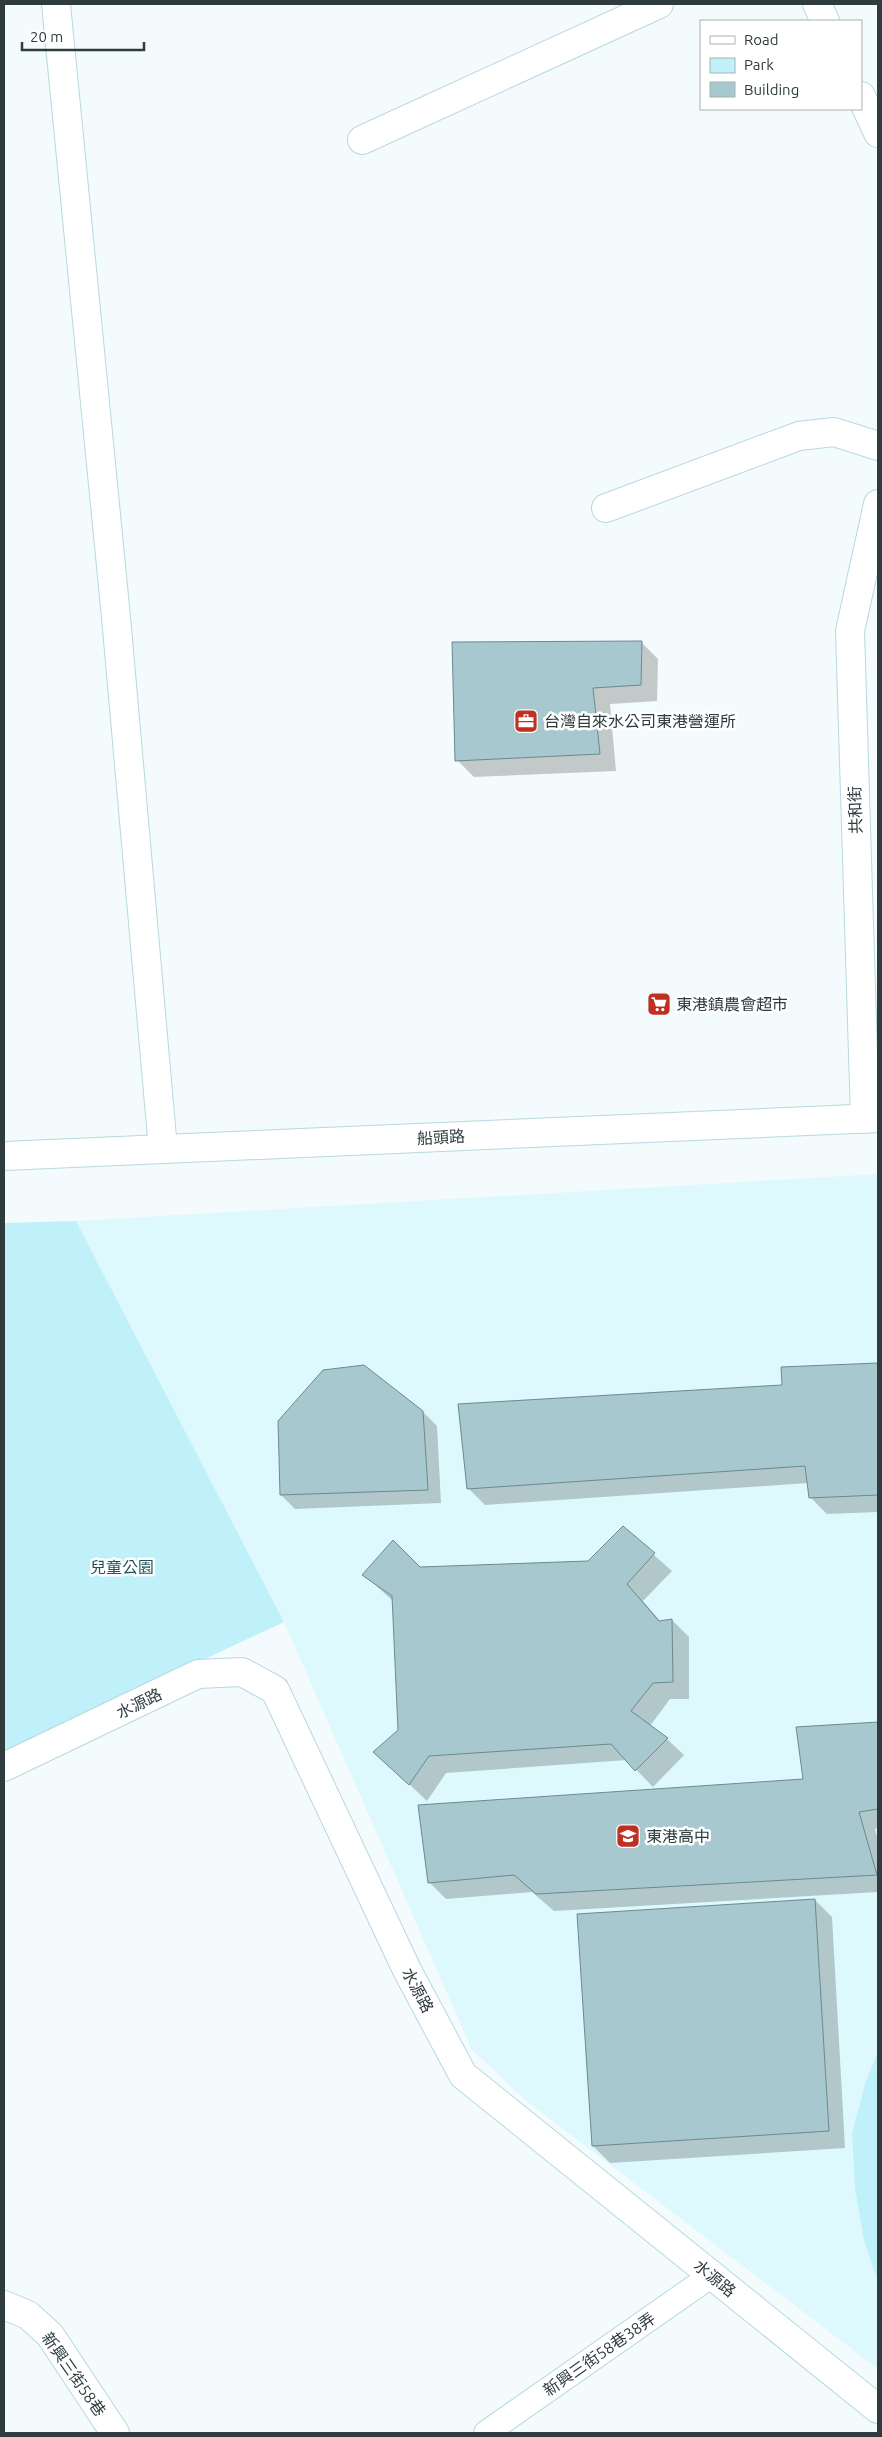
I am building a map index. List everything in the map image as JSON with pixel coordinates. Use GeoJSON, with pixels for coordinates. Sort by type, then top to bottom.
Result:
{"type":"FeatureCollection","features":[{"type":"Feature","properties":{"kind":"street"},"geometry":{"type":"LineString","coordinates":[[56,4],[116,617],[163,1149]]}},
{"type":"Feature","properties":{"kind":"street"},"geometry":{"type":"LineString","coordinates":[[362,140],[659,4]]}},
{"type":"Feature","properties":{"kind":"street"},"geometry":{"type":"LineString","coordinates":[[817,4],[825,20]]}},
{"type":"Feature","properties":{"kind":"street"},"geometry":{"type":"LineString","coordinates":[[862,98],[878,133]]}},
{"type":"Feature","properties":{"kind":"street"},"geometry":{"type":"LineString","coordinates":[[606,508],[799,436],[834,432],[878,446]]}},
{"type":"Feature","properties":{"kind":"street","name":"共和街"},"geometry":{"type":"LineString","coordinates":[[872,1118],[850,631],[878,504]]}},
{"type":"Feature","properties":{"kind":"street","name":"船頭路"},"geometry":{"type":"LineString","coordinates":[[4,1156],[872,1118]]}},
{"type":"Feature","properties":{"kind":"street","name":"水源路"},"geometry":{"type":"LineString","coordinates":[[4,1767],[198,1674],[242,1672],[275,1690],[407,1970],[463,2075],[878,2409]]}},
{"type":"Feature","properties":{"kind":"street","name":"新興三街58巷"},"geometry":{"type":"LineString","coordinates":[[4,2305],[28,2315],[50,2335],[115,2433]]}},
{"type":"Feature","properties":{"kind":"lane","name":"新興三街58巷38弄"},"geometry":{"type":"LineString","coordinates":[[486,2433],[712,2275]]}},
{"type":"Feature","properties":{"kind":"shaded area","name":"東港高中"},"geometry":{"type":"Polygon","coordinates":[[[878,1174],[878,2369],[529,2103],[472,2050],[284,1622],[76,1221],[878,1174]]]}},
{"type":"Feature","properties":{"kind":"green space","name":"兒童公園"},"geometry":{"type":"Polygon","coordinates":[[[76,1221],[284,1622],[4,1753],[4,1223],[76,1221]]]}},
{"type":"Feature","properties":{"kind":"green space"},"geometry":{"type":"Polygon","coordinates":[[[878,2052],[878,2282],[864,2240],[855,2188],[852,2133],[866,2081],[878,2052]]]}},
{"type":"Feature","properties":{"kind":"building","name":"台灣自來水公司東港營運所"},"geometry":{"type":"Polygon","coordinates":[[[642,641],[641,685],[593,688],[600,754],[455,761],[452,642],[642,641]]]}},
{"type":"Feature","properties":{"kind":"building"},"geometry":{"type":"Polygon","coordinates":[[[878,1363],[878,1495],[809,1498],[805,1466],[467,1489],[458,1404],[782,1385],[781,1367],[878,1363]]]}},
{"type":"Feature","properties":{"kind":"building"},"geometry":{"type":"Polygon","coordinates":[[[364,1365],[423,1411],[428,1490],[280,1495],[278,1421],[323,1370],[364,1365]]]}},
{"type":"Feature","properties":{"kind":"building"},"geometry":{"type":"Polygon","coordinates":[[[623,1526],[655,1553],[627,1584],[659,1621],[672,1619],[673,1682],[653,1683],[631,1711],[668,1738],[635,1771],[611,1744],[429,1756],[409,1785],[373,1752],[398,1730],[392,1596],[362,1575],[393,1540],[420,1567],[588,1561],[623,1526]]]}},
{"type":"Feature","properties":{"kind":"building"},"geometry":{"type":"Polygon","coordinates":[[[878,1722],[878,1809],[859,1812],[877,1875],[536,1894],[514,1875],[428,1883],[418,1805],[803,1779],[796,1727],[878,1722]]]}},
{"type":"Feature","properties":{"kind":"building"},"geometry":{"type":"Polygon","coordinates":[[[815,1899],[829,2131],[592,2146],[577,1914],[815,1899]]]}},
{"type":"Feature","properties":{"kind":"place","name":"台灣自來水公司東港營運所"},"geometry":{"type":"Point","coordinates":[526,721]}},
{"type":"Feature","properties":{"kind":"place","name":"東港鎮農會超市"},"geometry":{"type":"Point","coordinates":[659,1004]}},
{"type":"Feature","properties":{"kind":"place","name":"東港高中"},"geometry":{"type":"Point","coordinates":[628,1836]}}]}
